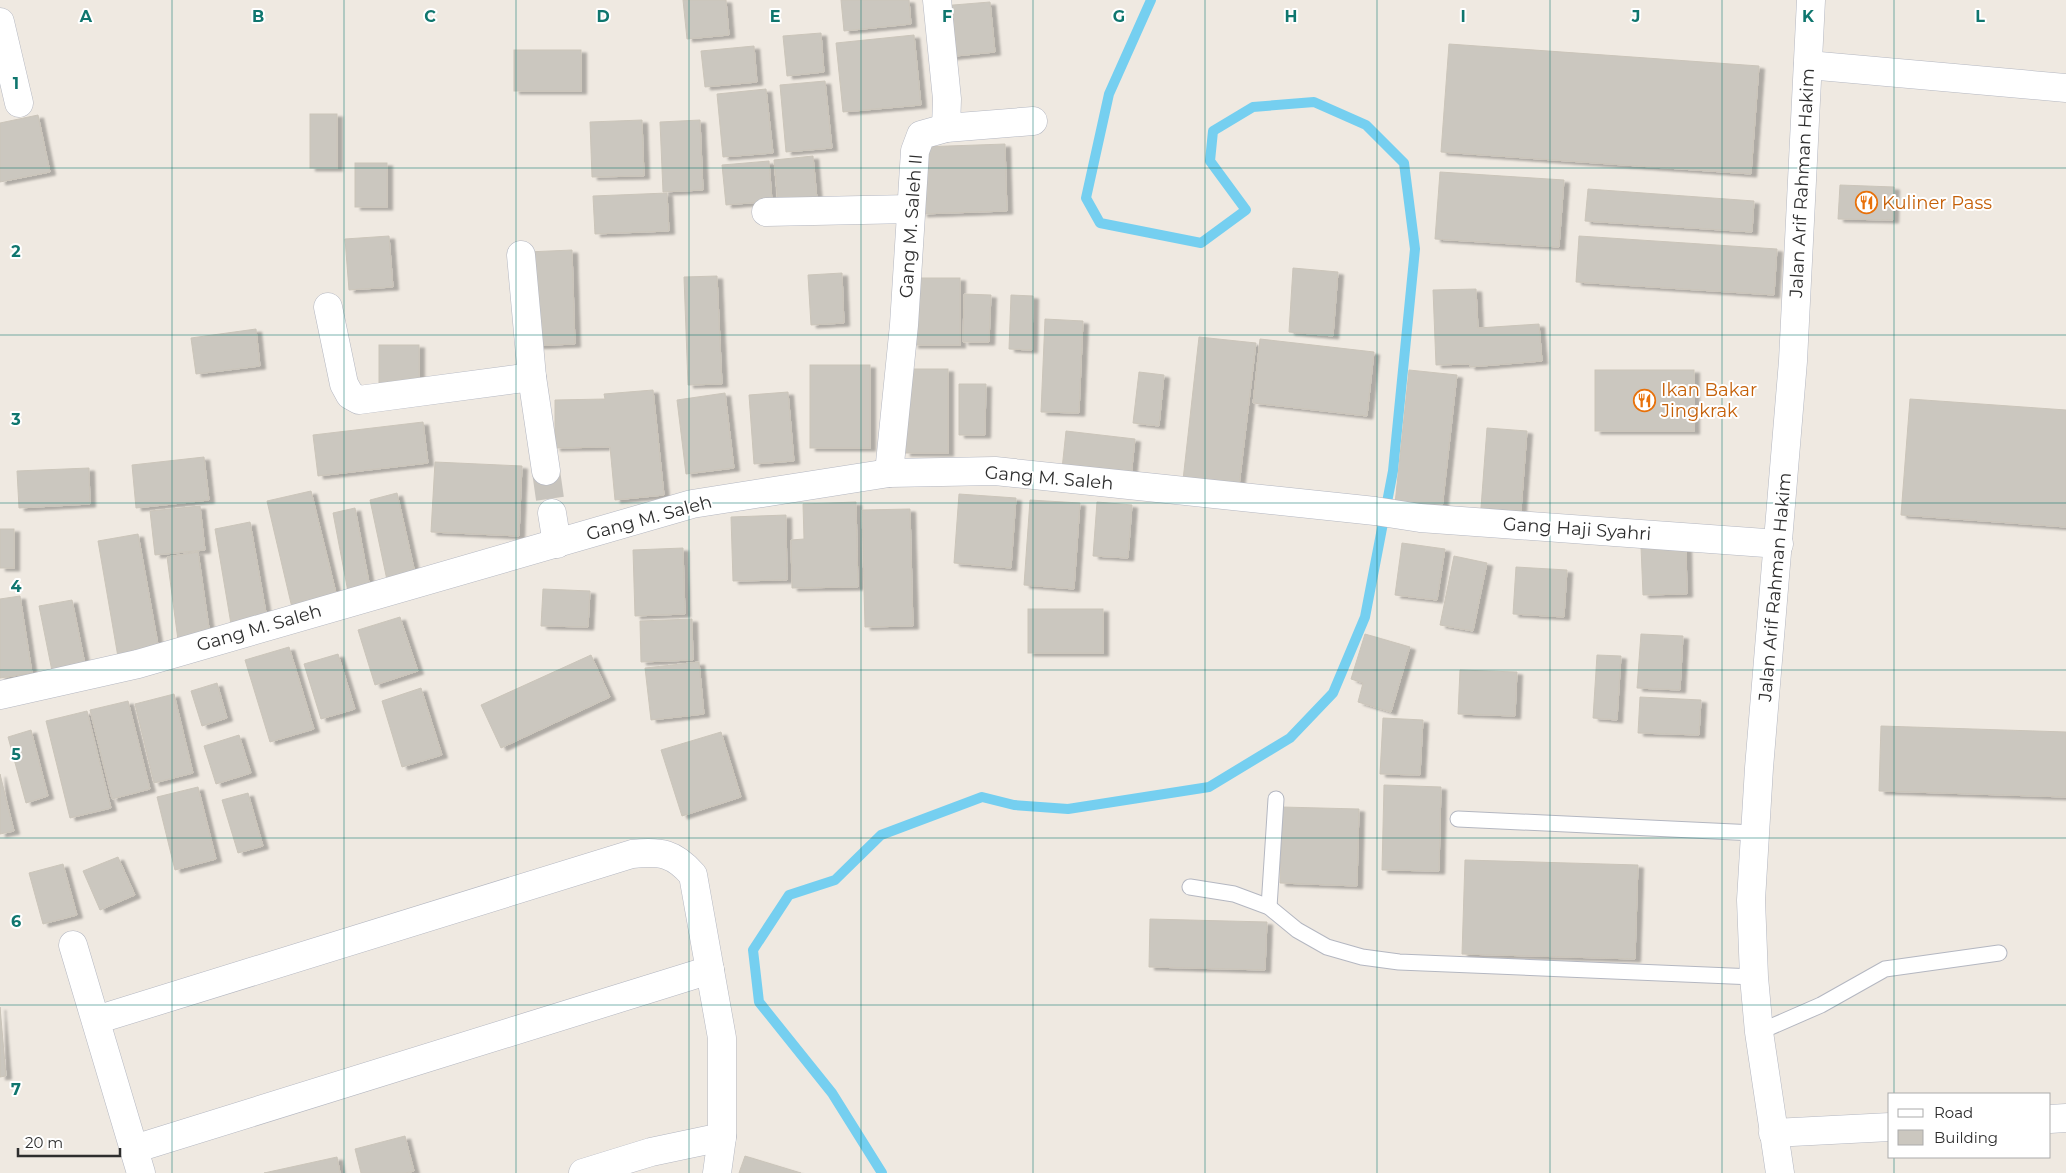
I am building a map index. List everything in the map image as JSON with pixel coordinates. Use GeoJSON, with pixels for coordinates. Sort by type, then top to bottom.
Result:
{"type":"FeatureCollection","features":[{"type":"Feature","properties":{"kind":"street"},"geometry":{"type":"LineString","coordinates":[[937,0],[947,99],[946,128],[1033,121]]}},
{"type":"Feature","properties":{"kind":"street","name":"Jalan Arif Rahman Hakim"},"geometry":{"type":"LineString","coordinates":[[1780,1173],[1759,1032],[1754,977],[1751,900],[1793,361],[1811,0]]}},
{"type":"Feature","properties":{"kind":"street"},"geometry":{"type":"LineString","coordinates":[[0,22],[19,103]]}},
{"type":"Feature","properties":{"kind":"street"},"geometry":{"type":"LineString","coordinates":[[1808,65],[2066,88]]}},
{"type":"Feature","properties":{"kind":"street","name":"Gang M. Saleh II"},"geometry":{"type":"LineString","coordinates":[[889,473],[904,325],[915,150],[921,135],[946,128]]}},
{"type":"Feature","properties":{"kind":"street"},"geometry":{"type":"LineString","coordinates":[[766,212],[912,208]]}},
{"type":"Feature","properties":{"kind":"street"},"geometry":{"type":"LineString","coordinates":[[521,255],[532,377],[546,471]]}},
{"type":"Feature","properties":{"kind":"street"},"geometry":{"type":"LineString","coordinates":[[328,307],[344,384],[350,395],[359,400],[532,377]]}},
{"type":"Feature","properties":{"kind":"street","name":"Gang M. Saleh"},"geometry":{"type":"LineString","coordinates":[[0,696],[138,664],[692,504],[889,473],[995,471],[1375,511]]}},
{"type":"Feature","properties":{"kind":"street","name":"Gang Haji Syahri"},"geometry":{"type":"LineString","coordinates":[[1375,511],[1420,518],[1779,544]]}},
{"type":"Feature","properties":{"kind":"street"},"geometry":{"type":"LineString","coordinates":[[552,513],[557,544]]}},
{"type":"Feature","properties":{"kind":"street"},"geometry":{"type":"LineString","coordinates":[[96,1020],[632,854],[667,854],[681,861],[693,875],[722,1038],[722,1137],[717,1173]]}},
{"type":"Feature","properties":{"kind":"street"},"geometry":{"type":"LineString","coordinates":[[73,945],[138,1161],[710,970]]}},
{"type":"Feature","properties":{"kind":"street"},"geometry":{"type":"LineString","coordinates":[[2051,1119],[2066,1118]]}},
{"type":"Feature","properties":{"kind":"street"},"geometry":{"type":"LineString","coordinates":[[1773,1133],[1888,1127]]}},
{"type":"Feature","properties":{"kind":"street"},"geometry":{"type":"LineString","coordinates":[[583,1173],[651,1152],[722,1137]]}},
{"type":"Feature","properties":{"kind":"lane"},"geometry":{"type":"LineString","coordinates":[[1269,907],[1276,799]]}},
{"type":"Feature","properties":{"kind":"lane"},"geometry":{"type":"LineString","coordinates":[[1458,819],[1755,833]]}},
{"type":"Feature","properties":{"kind":"lane"},"geometry":{"type":"LineString","coordinates":[[1190,887],[1234,894],[1269,907],[1297,930],[1327,947],[1362,957],[1399,962],[1754,977]]}},
{"type":"Feature","properties":{"kind":"lane"},"geometry":{"type":"LineString","coordinates":[[1759,1032],[1821,1005],[1885,968],[1998,953]]}},
{"type":"Feature","properties":{"kind":"building"},"geometry":{"type":"Polygon","coordinates":[[[683,0],[726,0],[729,35],[687,39],[683,0]]]}},
{"type":"Feature","properties":{"kind":"building"},"geometry":{"type":"Polygon","coordinates":[[[841,0],[909,0],[911,24],[844,31],[841,0]]]}},
{"type":"Feature","properties":{"kind":"building"},"geometry":{"type":"Polygon","coordinates":[[[990,2],[995,52],[946,57],[941,6],[990,2]]]}},
{"type":"Feature","properties":{"kind":"building"},"geometry":{"type":"Polygon","coordinates":[[[821,33],[824,72],[787,76],[783,36],[821,33]]]}},
{"type":"Feature","properties":{"kind":"building"},"geometry":{"type":"Polygon","coordinates":[[[914,35],[921,105],[843,112],[836,43],[914,35]]]}},
{"type":"Feature","properties":{"kind":"building"},"geometry":{"type":"Polygon","coordinates":[[[1449,44],[1759,66],[1751,174],[1441,152],[1449,44]]]}},
{"type":"Feature","properties":{"kind":"building"},"geometry":{"type":"Polygon","coordinates":[[[754,46],[757,82],[705,87],[701,51],[754,46]]]}},
{"type":"Feature","properties":{"kind":"building"},"geometry":{"type":"Polygon","coordinates":[[[514,50],[581,50],[581,91],[514,91],[514,50]]]}},
{"type":"Feature","properties":{"kind":"building"},"geometry":{"type":"Polygon","coordinates":[[[825,81],[832,148],[786,152],[780,85],[825,81]]]}},
{"type":"Feature","properties":{"kind":"building"},"geometry":{"type":"Polygon","coordinates":[[[766,89],[773,153],[723,157],[717,94],[766,89]]]}},
{"type":"Feature","properties":{"kind":"building"},"geometry":{"type":"Polygon","coordinates":[[[310,114],[337,114],[337,168],[310,168],[310,114]]]}},
{"type":"Feature","properties":{"kind":"building"},"geometry":{"type":"Polygon","coordinates":[[[38,115],[50,172],[0,182],[0,123],[38,115]]]}},
{"type":"Feature","properties":{"kind":"building"},"geometry":{"type":"Polygon","coordinates":[[[642,120],[644,176],[592,177],[590,122],[642,120]]]}},
{"type":"Feature","properties":{"kind":"building"},"geometry":{"type":"Polygon","coordinates":[[[700,120],[703,190],[663,192],[660,122],[700,120]]]}},
{"type":"Feature","properties":{"kind":"building"},"geometry":{"type":"Polygon","coordinates":[[[1005,144],[1007,211],[922,214],[920,147],[1005,144]]]}},
{"type":"Feature","properties":{"kind":"building"},"geometry":{"type":"Polygon","coordinates":[[[813,156],[817,199],[778,203],[774,160],[813,156]]]}},
{"type":"Feature","properties":{"kind":"building"},"geometry":{"type":"Polygon","coordinates":[[[769,161],[772,201],[726,205],[722,165],[769,161]]]}},
{"type":"Feature","properties":{"kind":"building"},"geometry":{"type":"Polygon","coordinates":[[[355,163],[387,163],[387,207],[355,207],[355,163]]]}},
{"type":"Feature","properties":{"kind":"building"},"geometry":{"type":"Polygon","coordinates":[[[1440,172],[1564,180],[1559,247],[1435,239],[1440,172]]]}},
{"type":"Feature","properties":{"kind":"building","name":"Kuliner Pass"},"geometry":{"type":"Polygon","coordinates":[[[1840,185],[1894,187],[1893,220],[1838,219],[1840,185]]]}},
{"type":"Feature","properties":{"kind":"building"},"geometry":{"type":"Polygon","coordinates":[[[1588,189],[1754,201],[1752,232],[1585,221],[1588,189]]]}},
{"type":"Feature","properties":{"kind":"building"},"geometry":{"type":"Polygon","coordinates":[[[667,193],[669,231],[595,234],[593,196],[667,193]]]}},
{"type":"Feature","properties":{"kind":"building"},"geometry":{"type":"Polygon","coordinates":[[[389,236],[393,287],[349,290],[345,239],[389,236]]]}},
{"type":"Feature","properties":{"kind":"building"},"geometry":{"type":"Polygon","coordinates":[[[1579,236],[1777,249],[1774,295],[1576,282],[1579,236]]]}},
{"type":"Feature","properties":{"kind":"building"},"geometry":{"type":"Polygon","coordinates":[[[572,250],[575,344],[530,346],[527,252],[572,250]]]}},
{"type":"Feature","properties":{"kind":"building"},"geometry":{"type":"Polygon","coordinates":[[[1293,268],[1338,272],[1333,336],[1289,332],[1293,268]]]}},
{"type":"Feature","properties":{"kind":"building"},"geometry":{"type":"Polygon","coordinates":[[[842,273],[844,323],[811,325],[808,275],[842,273]]]}},
{"type":"Feature","properties":{"kind":"building"},"geometry":{"type":"Polygon","coordinates":[[[717,276],[722,384],[688,385],[684,277],[717,276]]]}},
{"type":"Feature","properties":{"kind":"building"},"geometry":{"type":"Polygon","coordinates":[[[913,278],[960,278],[960,345],[913,345],[913,278]]]}},
{"type":"Feature","properties":{"kind":"building"},"geometry":{"type":"Polygon","coordinates":[[[1476,289],[1478,328],[1539,324],[1542,361],[1470,367],[1469,364],[1436,365],[1433,290],[1476,289]]]}},
{"type":"Feature","properties":{"kind":"building"},"geometry":{"type":"Polygon","coordinates":[[[964,294],[991,295],[989,342],[963,342],[964,294]]]}},
{"type":"Feature","properties":{"kind":"building"},"geometry":{"type":"Polygon","coordinates":[[[1011,295],[1033,296],[1032,350],[1009,349],[1011,295]]]}},
{"type":"Feature","properties":{"kind":"building"},"geometry":{"type":"Polygon","coordinates":[[[1045,319],[1083,321],[1079,413],[1041,412],[1045,319]]]}},
{"type":"Feature","properties":{"kind":"building"},"geometry":{"type":"Polygon","coordinates":[[[256,329],[260,366],[196,374],[191,338],[256,329]]]}},
{"type":"Feature","properties":{"kind":"building"},"geometry":{"type":"Polygon","coordinates":[[[1199,337],[1256,343],[1239,486],[1183,480],[1199,337]]]}},
{"type":"Feature","properties":{"kind":"building"},"geometry":{"type":"Polygon","coordinates":[[[1260,339],[1374,352],[1367,416],[1253,403],[1260,339]]]}},
{"type":"Feature","properties":{"kind":"building"},"geometry":{"type":"Polygon","coordinates":[[[379,345],[419,345],[419,386],[379,386],[379,345]]]}},
{"type":"Feature","properties":{"kind":"building"},"geometry":{"type":"Polygon","coordinates":[[[810,365],[870,365],[870,448],[810,448],[810,365]]]}},
{"type":"Feature","properties":{"kind":"building"},"geometry":{"type":"Polygon","coordinates":[[[905,369],[948,369],[948,453],[905,453],[905,369]]]}},
{"type":"Feature","properties":{"kind":"building"},"geometry":{"type":"Polygon","coordinates":[[[1409,370],[1457,375],[1442,509],[1395,504],[1409,370]]]}},
{"type":"Feature","properties":{"kind":"building","name":"Ikan Bakar Jingkrak"},"geometry":{"type":"Polygon","coordinates":[[[1595,370],[1694,370],[1694,431],[1595,431],[1595,370]]]}},
{"type":"Feature","properties":{"kind":"building"},"geometry":{"type":"Polygon","coordinates":[[[1139,372],[1164,375],[1159,426],[1133,423],[1139,372]]]}},
{"type":"Feature","properties":{"kind":"building"},"geometry":{"type":"Polygon","coordinates":[[[959,384],[986,384],[985,435],[959,435],[959,384]]]}},
{"type":"Feature","properties":{"kind":"building"},"geometry":{"type":"Polygon","coordinates":[[[653,390],[664,495],[615,500],[610,447],[555,448],[555,400],[605,399],[604,394],[653,390]]]}},
{"type":"Feature","properties":{"kind":"building"},"geometry":{"type":"Polygon","coordinates":[[[788,392],[794,461],[754,464],[749,395],[788,392]]]}},
{"type":"Feature","properties":{"kind":"building"},"geometry":{"type":"Polygon","coordinates":[[[725,393],[734,468],[686,474],[677,400],[725,393]]]}},
{"type":"Feature","properties":{"kind":"building"},"geometry":{"type":"Polygon","coordinates":[[[1910,399],[2066,410],[2066,527],[1901,515],[1910,399]]]}},
{"type":"Feature","properties":{"kind":"building"},"geometry":{"type":"Polygon","coordinates":[[[423,422],[428,463],[318,476],[313,435],[423,422]]]}},
{"type":"Feature","properties":{"kind":"building"},"geometry":{"type":"Polygon","coordinates":[[[1487,428],[1527,431],[1520,524],[1480,521],[1487,428]]]}},
{"type":"Feature","properties":{"kind":"building"},"geometry":{"type":"Polygon","coordinates":[[[1066,431],[1135,439],[1131,477],[1062,469],[1066,431]]]}},
{"type":"Feature","properties":{"kind":"building"},"geometry":{"type":"Polygon","coordinates":[[[204,457],[209,500],[136,508],[132,465],[204,457]]]}},
{"type":"Feature","properties":{"kind":"building"},"geometry":{"type":"Polygon","coordinates":[[[435,462],[522,466],[519,536],[431,532],[435,462]]]}},
{"type":"Feature","properties":{"kind":"building"},"geometry":{"type":"Polygon","coordinates":[[[89,468],[90,504],[19,508],[17,471],[89,468]]]}},
{"type":"Feature","properties":{"kind":"building"},"geometry":{"type":"Polygon","coordinates":[[[311,491],[338,601],[293,612],[267,501],[311,491]]]}},
{"type":"Feature","properties":{"kind":"building"},"geometry":{"type":"Polygon","coordinates":[[[397,493],[415,573],[387,580],[370,500],[397,493]]]}},
{"type":"Feature","properties":{"kind":"building"},"geometry":{"type":"Polygon","coordinates":[[[959,494],[1016,498],[1011,568],[954,563],[959,494]]]}},
{"type":"Feature","properties":{"kind":"building"},"geometry":{"type":"Polygon","coordinates":[[[1030,500],[1080,503],[1074,589],[1024,585],[1030,500]]]}},
{"type":"Feature","properties":{"kind":"building"},"geometry":{"type":"Polygon","coordinates":[[[856,502],[858,587],[792,588],[791,540],[804,539],[803,504],[856,502]]]}},
{"type":"Feature","properties":{"kind":"building"},"geometry":{"type":"Polygon","coordinates":[[[1097,502],[1132,505],[1128,558],[1093,556],[1097,502]]]}},
{"type":"Feature","properties":{"kind":"building"},"geometry":{"type":"Polygon","coordinates":[[[200,506],[205,550],[155,555],[150,511],[200,506]]]}},
{"type":"Feature","properties":{"kind":"building"},"geometry":{"type":"Polygon","coordinates":[[[355,508],[371,593],[349,597],[333,513],[355,508]]]}},
{"type":"Feature","properties":{"kind":"building"},"geometry":{"type":"Polygon","coordinates":[[[910,509],[913,626],[865,627],[862,510],[910,509]]]}},
{"type":"Feature","properties":{"kind":"building"},"geometry":{"type":"Polygon","coordinates":[[[786,515],[787,580],[733,581],[731,517],[786,515]]]}},
{"type":"Feature","properties":{"kind":"building"},"geometry":{"type":"Polygon","coordinates":[[[250,522],[268,624],[232,630],[215,529],[250,522]]]}},
{"type":"Feature","properties":{"kind":"building"},"geometry":{"type":"Polygon","coordinates":[[[0,529],[14,529],[14,568],[0,568],[0,529]]]}},
{"type":"Feature","properties":{"kind":"building"},"geometry":{"type":"Polygon","coordinates":[[[138,534],[159,650],[118,657],[98,541],[138,534]]]}},
{"type":"Feature","properties":{"kind":"building"},"geometry":{"type":"Polygon","coordinates":[[[1402,543],[1445,549],[1437,600],[1395,595],[1402,543]]]}},
{"type":"Feature","properties":{"kind":"building"},"geometry":{"type":"Polygon","coordinates":[[[1686,545],[1687,594],[1643,595],[1641,547],[1686,545]]]}},
{"type":"Feature","properties":{"kind":"building"},"geometry":{"type":"Polygon","coordinates":[[[683,548],[685,614],[635,616],[633,550],[683,548]]]}},
{"type":"Feature","properties":{"kind":"building"},"geometry":{"type":"Polygon","coordinates":[[[198,552],[210,635],[178,640],[167,557],[198,552]]]}},
{"type":"Feature","properties":{"kind":"building"},"geometry":{"type":"Polygon","coordinates":[[[1454,556],[1487,563],[1473,631],[1440,625],[1454,556]]]}},
{"type":"Feature","properties":{"kind":"building"},"geometry":{"type":"Polygon","coordinates":[[[1516,567],[1567,570],[1564,617],[1513,614],[1516,567]]]}},
{"type":"Feature","properties":{"kind":"building"},"geometry":{"type":"Polygon","coordinates":[[[543,589],[590,591],[588,627],[541,626],[543,589]]]}},
{"type":"Feature","properties":{"kind":"building"},"geometry":{"type":"Polygon","coordinates":[[[20,596],[32,673],[0,678],[0,599],[20,596]]]}},
{"type":"Feature","properties":{"kind":"building"},"geometry":{"type":"Polygon","coordinates":[[[72,600],[85,664],[52,671],[39,606],[72,600]]]}},
{"type":"Feature","properties":{"kind":"building"},"geometry":{"type":"Polygon","coordinates":[[[1028,609],[1103,609],[1103,653],[1028,653],[1028,609]]]}},
{"type":"Feature","properties":{"kind":"building"},"geometry":{"type":"Polygon","coordinates":[[[400,617],[418,671],[375,685],[358,630],[400,617]]]}},
{"type":"Feature","properties":{"kind":"building"},"geometry":{"type":"Polygon","coordinates":[[[692,619],[693,660],[641,662],[640,621],[692,619]]]}},
{"type":"Feature","properties":{"kind":"building"},"geometry":{"type":"Polygon","coordinates":[[[1365,634],[1410,647],[1391,712],[1358,702],[1363,683],[1351,679],[1365,634]]]}},
{"type":"Feature","properties":{"kind":"building"},"geometry":{"type":"Polygon","coordinates":[[[1641,634],[1683,636],[1680,690],[1637,688],[1641,634]]]}},
{"type":"Feature","properties":{"kind":"building"},"geometry":{"type":"Polygon","coordinates":[[[289,647],[314,729],[270,742],[245,660],[289,647]]]}},
{"type":"Feature","properties":{"kind":"building"},"geometry":{"type":"Polygon","coordinates":[[[338,654],[355,709],[321,719],[304,664],[338,654]]]}},
{"type":"Feature","properties":{"kind":"building"},"geometry":{"type":"Polygon","coordinates":[[[591,655],[610,697],[501,748],[481,705],[591,655]]]}},
{"type":"Feature","properties":{"kind":"building"},"geometry":{"type":"Polygon","coordinates":[[[1597,655],[1621,656],[1617,720],[1593,718],[1597,655]]]}},
{"type":"Feature","properties":{"kind":"building"},"geometry":{"type":"Polygon","coordinates":[[[699,662],[704,714],[651,720],[645,668],[699,662]]]}},
{"type":"Feature","properties":{"kind":"building"},"geometry":{"type":"Polygon","coordinates":[[[1460,670],[1517,672],[1515,716],[1458,714],[1460,670]]]}},
{"type":"Feature","properties":{"kind":"building"},"geometry":{"type":"Polygon","coordinates":[[[217,683],[227,718],[202,726],[191,691],[217,683]]]}},
{"type":"Feature","properties":{"kind":"building"},"geometry":{"type":"Polygon","coordinates":[[[421,688],[442,755],[402,767],[382,701],[421,688]]]}},
{"type":"Feature","properties":{"kind":"building"},"geometry":{"type":"Polygon","coordinates":[[[174,694],[193,773],[154,783],[135,704],[174,694]]]}},
{"type":"Feature","properties":{"kind":"building"},"geometry":{"type":"Polygon","coordinates":[[[1640,697],[1701,700],[1699,735],[1638,733],[1640,697]]]}},
{"type":"Feature","properties":{"kind":"building"},"geometry":{"type":"Polygon","coordinates":[[[128,701],[150,789],[112,799],[90,710],[128,701]]]}},
{"type":"Feature","properties":{"kind":"building"},"geometry":{"type":"Polygon","coordinates":[[[87,711],[111,808],[70,818],[46,721],[87,711]]]}},
{"type":"Feature","properties":{"kind":"building"},"geometry":{"type":"Polygon","coordinates":[[[1383,718],[1423,720],[1420,775],[1380,774],[1383,718]]]}},
{"type":"Feature","properties":{"kind":"building"},"geometry":{"type":"Polygon","coordinates":[[[1881,726],[2066,732],[2066,797],[1879,791],[1881,726]]]}},
{"type":"Feature","properties":{"kind":"building"},"geometry":{"type":"Polygon","coordinates":[[[31,730],[48,796],[26,803],[8,737],[31,730]]]}},
{"type":"Feature","properties":{"kind":"building"},"geometry":{"type":"Polygon","coordinates":[[[721,732],[741,797],[682,816],[661,750],[721,732]]]}},
{"type":"Feature","properties":{"kind":"building"},"geometry":{"type":"Polygon","coordinates":[[[239,735],[251,773],[216,784],[204,746],[239,735]]]}},
{"type":"Feature","properties":{"kind":"building"},"geometry":{"type":"Polygon","coordinates":[[[0,774],[14,831],[0,834],[0,774]]]}},
{"type":"Feature","properties":{"kind":"building"},"geometry":{"type":"Polygon","coordinates":[[[1384,785],[1441,787],[1439,871],[1382,870],[1384,785]]]}},
{"type":"Feature","properties":{"kind":"building"},"geometry":{"type":"Polygon","coordinates":[[[198,787],[216,859],[175,870],[157,797],[198,787]]]}},
{"type":"Feature","properties":{"kind":"building"},"geometry":{"type":"Polygon","coordinates":[[[248,793],[263,846],[238,853],[222,800],[248,793]]]}},
{"type":"Feature","properties":{"kind":"building"},"geometry":{"type":"Polygon","coordinates":[[[1282,807],[1359,809],[1357,886],[1280,883],[1282,807]]]}},
{"type":"Feature","properties":{"kind":"building"},"geometry":{"type":"Polygon","coordinates":[[[118,857],[135,895],[100,910],[83,871],[118,857]]]}},
{"type":"Feature","properties":{"kind":"building"},"geometry":{"type":"Polygon","coordinates":[[[1465,860],[1638,865],[1635,959],[1462,954],[1465,860]]]}},
{"type":"Feature","properties":{"kind":"building"},"geometry":{"type":"Polygon","coordinates":[[[63,864],[77,915],[43,924],[29,873],[63,864]]]}},
{"type":"Feature","properties":{"kind":"building"},"geometry":{"type":"Polygon","coordinates":[[[1150,919],[1267,922],[1265,970],[1149,967],[1150,919]]]}},
{"type":"Feature","properties":{"kind":"building"},"geometry":{"type":"Polygon","coordinates":[[[0,1007],[6,1076],[0,1077],[0,1007]]]}},
{"type":"Feature","properties":{"kind":"building"},"geometry":{"type":"Polygon","coordinates":[[[405,1136],[414,1171],[406,1173],[361,1173],[355,1149],[405,1136]]]}},
{"type":"Feature","properties":{"kind":"building"},"geometry":{"type":"Polygon","coordinates":[[[745,1156],[801,1173],[739,1173],[745,1156]]]}},
{"type":"Feature","properties":{"kind":"building"},"geometry":{"type":"Polygon","coordinates":[[[337,1157],[340,1173],[264,1173],[337,1157]]]}},
{"type":"Feature","properties":{"kind":"waterway"},"geometry":{"type":"LineString","coordinates":[[882,1173],[832,1093],[759,1002],[753,950],[789,895],[835,880],[881,835],[982,797],[1014,805],[1068,809],[1209,787],[1290,738],[1333,693],[1365,617],[1393,471],[1415,249],[1404,163],[1366,125],[1314,102],[1253,107],[1213,131],[1210,161],[1246,210],[1201,243],[1100,223],[1086,198],[1109,94],[1151,0]]}},
{"type":"Feature","properties":{"kind":"tunnel"},"geometry":{"type":"LineString","coordinates":[[546,471],[552,513]]}},
{"type":"Feature","properties":{"kind":"place","name":"Kuliner Pass"},"geometry":{"type":"Point","coordinates":[1866,203]}},
{"type":"Feature","properties":{"kind":"place","name":"Ikan Bakar Jingkrak"},"geometry":{"type":"Point","coordinates":[1645,400]}}]}
